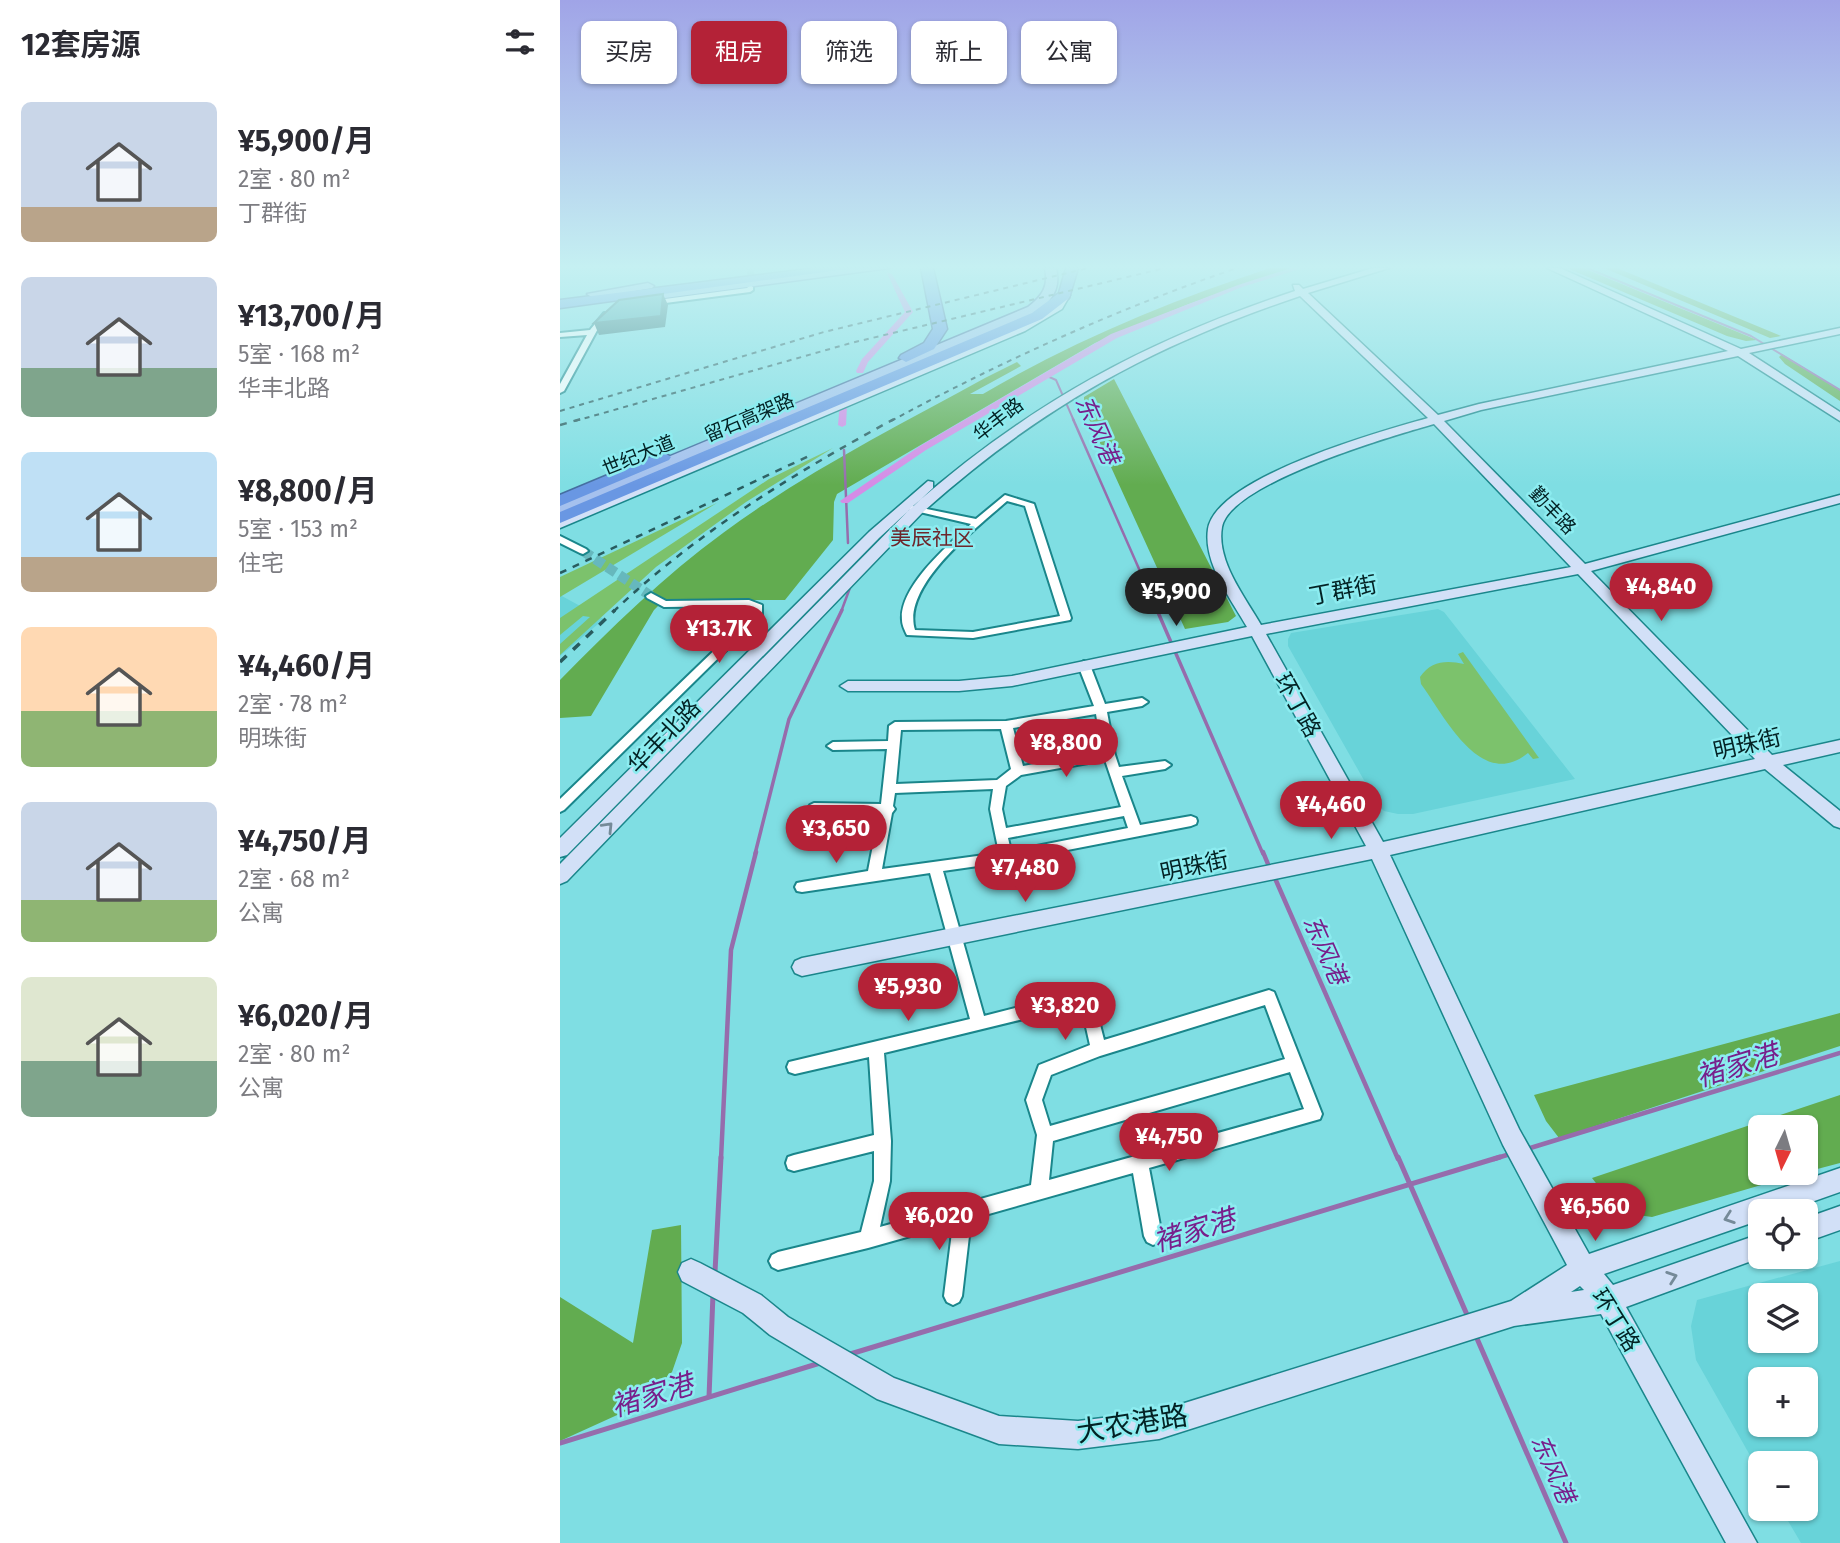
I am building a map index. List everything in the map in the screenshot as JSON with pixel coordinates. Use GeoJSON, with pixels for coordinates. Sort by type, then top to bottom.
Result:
{"type":"FeatureCollection","features":[{"type":"Feature","properties":{"kind":"highway"},"geometry":{"type":"LineString","coordinates":[[563,501],[929,346],[933,340]]}},
{"type":"Feature","properties":{"kind":"highway","name":"留石高架路"},"geometry":{"type":"LineString","coordinates":[[560,518],[981,340]]}},
{"type":"Feature","properties":{"kind":"main road","name":"世纪大道"},"geometry":{"type":"LineString","coordinates":[[563,501],[660,467],[961,340]]}},
{"type":"Feature","properties":{"kind":"main road"},"geometry":{"type":"LineString","coordinates":[[560,524],[995,340]]}},
{"type":"Feature","properties":{"kind":"main road","name":"华丰路"},"geometry":{"type":"LineString","coordinates":[[911,508],[1055,397],[1171,340]]}},
{"type":"Feature","properties":{"kind":"main road","name":"勤丰路"},"geometry":{"type":"LineString","coordinates":[[1353,340],[1436,419],[1770,764],[1840,821]]}},
{"type":"Feature","properties":{"kind":"main road"},"geometry":{"type":"LineString","coordinates":[[1713,340],[1740,352],[1840,417]]}},
{"type":"Feature","properties":{"kind":"main road","name":"环丁路"},"geometry":{"type":"LineString","coordinates":[[1742,1543],[1608,1300],[1583,1269],[1511,1137],[1378,850],[1220,565],[1213,539],[1218,517],[1233,499],[1255,485],[1332,453],[1490,404],[1794,340]]}},
{"type":"Feature","properties":{"kind":"main road"},"geometry":{"type":"LineString","coordinates":[[611,479],[660,467]]}},
{"type":"Feature","properties":{"kind":"main road","name":"丁群街"},"geometry":{"type":"LineString","coordinates":[[848,686],[959,686],[1012,681],[1158,649],[1582,569],[1840,499]]}},
{"type":"Feature","properties":{"kind":"main road","name":"华丰北路"},"geometry":{"type":"LineString","coordinates":[[560,850],[911,508]]}},
{"type":"Feature","properties":{"kind":"main road","name":"华丰北路"},"geometry":{"type":"LineString","coordinates":[[560,876],[911,508]]}},
{"type":"Feature","properties":{"kind":"main road","name":"明珠街"},"geometry":{"type":"LineString","coordinates":[[802,967],[1293,870],[1840,746]]}},
{"type":"Feature","properties":{"kind":"main road","name":"大农港路"},"geometry":{"type":"LineString","coordinates":[[1514,1313],[1583,1269],[1840,1180]]}},
{"type":"Feature","properties":{"kind":"main road"},"geometry":{"type":"LineString","coordinates":[[1818,1226],[1840,1218]]}},
{"type":"Feature","properties":{"kind":"main road","name":"大农港路"},"geometry":{"type":"LineString","coordinates":[[695,1275],[752,1304],[779,1326],[887,1389],[999,1430],[1078,1435],[1159,1425],[1514,1313],[1608,1300],[1748,1250]]}},
{"type":"Feature","properties":{"kind":"street"},"geometry":{"type":"LineString","coordinates":[[560,391],[564,379],[587,340]]}},
{"type":"Feature","properties":{"kind":"street"},"geometry":{"type":"LineString","coordinates":[[1006,498],[1029,504],[1066,618],[973,635],[911,634],[906,617],[917,589],[934,564],[979,523],[1006,498]]}},
{"type":"Feature","properties":{"kind":"street"},"geometry":{"type":"LineString","coordinates":[[911,508],[979,523]]}},
{"type":"Feature","properties":{"kind":"street"},"geometry":{"type":"LineString","coordinates":[[560,539],[583,551]]}},
{"type":"Feature","properties":{"kind":"street"},"geometry":{"type":"LineString","coordinates":[[560,807],[757,615],[758,607],[749,603],[664,604],[651,596]]}},
{"type":"Feature","properties":{"kind":"street"},"geometry":{"type":"LineString","coordinates":[[1084,665],[1101,709],[1109,755],[1136,831]]}},
{"type":"Feature","properties":{"kind":"street"},"geometry":{"type":"LineString","coordinates":[[874,876],[889,809],[888,789],[895,726],[1006,724],[1142,702]]}},
{"type":"Feature","properties":{"kind":"street"},"geometry":{"type":"LineString","coordinates":[[1006,724],[1018,771]]}},
{"type":"Feature","properties":{"kind":"street"},"geometry":{"type":"LineString","coordinates":[[833,746],[894,746]]}},
{"type":"Feature","properties":{"kind":"street"},"geometry":{"type":"LineString","coordinates":[[888,789],[1000,784],[1018,771],[1109,755]]}},
{"type":"Feature","properties":{"kind":"street"},"geometry":{"type":"LineString","coordinates":[[1117,772],[1165,765]]}},
{"type":"Feature","properties":{"kind":"street"},"geometry":{"type":"LineString","coordinates":[[1000,784],[996,808],[1006,857]]}},
{"type":"Feature","properties":{"kind":"street"},"geometry":{"type":"LineString","coordinates":[[814,808],[889,809]]}},
{"type":"Feature","properties":{"kind":"street"},"geometry":{"type":"LineString","coordinates":[[1001,834],[1129,810]]}},
{"type":"Feature","properties":{"kind":"street"},"geometry":{"type":"LineString","coordinates":[[803,887],[1006,857],[1191,821]]}},
{"type":"Feature","properties":{"kind":"street"},"geometry":{"type":"LineString","coordinates":[[935,867],[979,1024]]}},
{"type":"Feature","properties":{"kind":"street"},"geometry":{"type":"LineString","coordinates":[[795,1067],[1086,997],[1099,1049]]}},
{"type":"Feature","properties":{"kind":"street"},"geometry":{"type":"LineString","coordinates":[[778,1261],[868,1239],[1314,1114],[1269,997],[1099,1049],[1045,1070],[1034,1100],[1045,1135],[1040,1190]]}},
{"type":"Feature","properties":{"kind":"street"},"geometry":{"type":"LineString","coordinates":[[868,1239],[882,1181],[883,1142],[876,1049]]}},
{"type":"Feature","properties":{"kind":"street"},"geometry":{"type":"LineString","coordinates":[[1045,1135],[1294,1064]]}},
{"type":"Feature","properties":{"kind":"street"},"geometry":{"type":"LineString","coordinates":[[794,1163],[883,1142]]}},
{"type":"Feature","properties":{"kind":"street"},"geometry":{"type":"LineString","coordinates":[[1140,1162],[1153,1236]]}},
{"type":"Feature","properties":{"kind":"street"},"geometry":{"type":"LineString","coordinates":[[953,1296],[962,1212]]}},
{"type":"Feature","properties":{"kind":"shaded area"},"geometry":{"type":"Polygon","coordinates":[[[560,595],[604,619],[560,656],[560,595]]]}},
{"type":"Feature","properties":{"kind":"shaded area"},"geometry":{"type":"Polygon","coordinates":[[[1438,609],[1444,612],[1575,779],[1413,814],[1384,811],[1378,805],[1288,646],[1288,639],[1291,633],[1438,609]]]}},
{"type":"Feature","properties":{"kind":"shaded area"},"geometry":{"type":"Polygon","coordinates":[[[1840,1261],[1840,1543],[1801,1543],[1788,1521],[1818,1521],[1818,1451],[1748,1452],[1696,1360],[1691,1326],[1697,1300],[1748,1286],[1748,1353],[1818,1353],[1818,1283],[1759,1283],[1840,1261]]]}},
{"type":"Feature","properties":{"kind":"green space"},"geometry":{"type":"Polygon","coordinates":[[[1087,340],[1102,340],[837,494],[834,502],[833,540],[785,600],[664,600],[654,610],[591,716],[560,718],[560,680],[638,603],[723,533],[818,471],[985,378],[1017,362],[1021,366],[970,394],[983,394],[1087,340]]]}},
{"type":"Feature","properties":{"kind":"green space"},"geometry":{"type":"Polygon","coordinates":[[[1782,354],[1840,390],[1840,401],[1785,364],[1779,357],[1782,354]]]}},
{"type":"Feature","properties":{"kind":"green space"},"geometry":{"type":"Polygon","coordinates":[[[1114,379],[1236,616],[1228,622],[1185,629],[1084,408],[1084,397],[1114,379]]]}},
{"type":"Feature","properties":{"kind":"green space"},"geometry":{"type":"Polygon","coordinates":[[[833,448],[746,502],[656,567],[560,655],[560,644],[590,617],[583,616],[560,635],[560,618],[769,479],[833,448]]]}},
{"type":"Feature","properties":{"kind":"green space"},"geometry":{"type":"Polygon","coordinates":[[[717,503],[560,597],[560,577],[717,503]]]}},
{"type":"Feature","properties":{"kind":"green space"},"geometry":{"type":"Polygon","coordinates":[[[1463,652],[1539,758],[1533,759],[1528,753],[1511,763],[1495,763],[1466,745],[1453,730],[1421,684],[1420,677],[1439,663],[1464,664],[1458,654],[1463,652]]]}},
{"type":"Feature","properties":{"kind":"green space"},"geometry":{"type":"Polygon","coordinates":[[[1840,1013],[1840,1046],[1559,1138],[1546,1121],[1534,1095],[1840,1013]]]}},
{"type":"Feature","properties":{"kind":"green space"},"geometry":{"type":"Polygon","coordinates":[[[1840,1095],[1840,1163],[1818,1169],[1818,1115],[1780,1115],[1840,1095]]]}},
{"type":"Feature","properties":{"kind":"green space"},"geometry":{"type":"Polygon","coordinates":[[[1748,1126],[1748,1185],[1762,1185],[1652,1217],[1632,1213],[1618,1205],[1592,1178],[1748,1126]]]}},
{"type":"Feature","properties":{"kind":"green space"},"geometry":{"type":"Polygon","coordinates":[[[681,1225],[682,1343],[672,1372],[637,1406],[560,1441],[560,1297],[633,1343],[652,1230],[681,1225]]]}},
{"type":"Feature","properties":{"kind":"waterway"},"geometry":{"type":"LineString","coordinates":[[860,371],[865,361],[884,340]]}},
{"type":"Feature","properties":{"kind":"waterway"},"geometry":{"type":"LineString","coordinates":[[845,501],[923,448],[1107,340]]}},
{"type":"Feature","properties":{"kind":"waterway"},"geometry":{"type":"LineString","coordinates":[[1758,340],[1840,390]]}},
{"type":"Feature","properties":{"kind":"waterway","name":"东风港"},"geometry":{"type":"LineString","coordinates":[[1047,376],[1056,380],[1074,421]]}},
{"type":"Feature","properties":{"kind":"waterway"},"geometry":{"type":"LineString","coordinates":[[842,425],[843,406]]}},
{"type":"Feature","properties":{"kind":"waterway","name":"东风港"},"geometry":{"type":"LineString","coordinates":[[1073,419],[1158,612]]}},
{"type":"Feature","properties":{"kind":"waterway"},"geometry":{"type":"LineString","coordinates":[[844,450],[848,543]]}},
{"type":"Feature","properties":{"kind":"waterway"},"geometry":{"type":"LineString","coordinates":[[841,612],[851,585]]}},
{"type":"Feature","properties":{"kind":"waterway"},"geometry":{"type":"LineString","coordinates":[[755,854],[789,719],[842,610]]}},
{"type":"Feature","properties":{"kind":"waterway","name":"东风港"},"geometry":{"type":"LineString","coordinates":[[1157,610],[1263,854]]}},
{"type":"Feature","properties":{"kind":"waterway"},"geometry":{"type":"LineString","coordinates":[[721,1159],[731,950],[756,852]]}},
{"type":"Feature","properties":{"kind":"waterway","name":"东风港"},"geometry":{"type":"LineString","coordinates":[[1263,852],[1270,869]]}},
{"type":"Feature","properties":{"kind":"waterway","name":"东风港"},"geometry":{"type":"LineString","coordinates":[[1274,876],[1398,1159]]}},
{"type":"Feature","properties":{"kind":"waterway","name":"褚家港"},"geometry":{"type":"LineString","coordinates":[[1527,1149],[1840,1053]]}},
{"type":"Feature","properties":{"kind":"waterway","name":"褚家港"},"geometry":{"type":"LineString","coordinates":[[1494,1159],[1510,1154]]}},
{"type":"Feature","properties":{"kind":"waterway"},"geometry":{"type":"LineString","coordinates":[[715,1272],[721,1157]]}},
{"type":"Feature","properties":{"kind":"waterway","name":"东风港"},"geometry":{"type":"LineString","coordinates":[[1398,1157],[1410,1184]]}},
{"type":"Feature","properties":{"kind":"waterway","name":"褚家港"},"geometry":{"type":"LineString","coordinates":[[1410,1184],[1500,1157]]}},
{"type":"Feature","properties":{"kind":"waterway","name":"褚家港"},"geometry":{"type":"LineString","coordinates":[[847,1355],[1410,1184]]}},
{"type":"Feature","properties":{"kind":"waterway","name":"东风港"},"geometry":{"type":"LineString","coordinates":[[1410,1184],[1468,1317]]}},
{"type":"Feature","properties":{"kind":"waterway"},"geometry":{"type":"LineString","coordinates":[[709,1397],[713,1294]]}},
{"type":"Feature","properties":{"kind":"waterway","name":"东风港"},"geometry":{"type":"LineString","coordinates":[[1475,1334],[1566,1543]]}},
{"type":"Feature","properties":{"kind":"waterway","name":"褚家港"},"geometry":{"type":"LineString","coordinates":[[560,1443],[820,1363]]}},
{"type":"Feature","properties":{"kind":"tunnel"},"geometry":{"type":"LineString","coordinates":[[583,551],[651,596]]}},
{"type":"Feature","properties":{"kind":"railway"},"geometry":{"type":"LineString","coordinates":[[560,411],[797,340]]}},
{"type":"Feature","properties":{"kind":"railway"},"geometry":{"type":"LineString","coordinates":[[575,421],[864,340]]}},
{"type":"Feature","properties":{"kind":"railway"},"geometry":{"type":"LineString","coordinates":[[891,421],[1055,340]]}},
{"type":"Feature","properties":{"kind":"railway"},"geometry":{"type":"LineString","coordinates":[[560,425],[581,419]]}},
{"type":"Feature","properties":{"kind":"railway"},"geometry":{"type":"LineString","coordinates":[[613,612],[678,556],[747,506],[894,419]]}},
{"type":"Feature","properties":{"kind":"railway"},"geometry":{"type":"LineString","coordinates":[[560,573],[813,454]]}},
{"type":"Feature","properties":{"kind":"railway"},"geometry":{"type":"LineString","coordinates":[[560,662],[615,610]]}},
{"type":"Feature","properties":{"kind":"district","name":"美辰社区"},"geometry":{"type":"Point","coordinates":[932,538]}}]}
